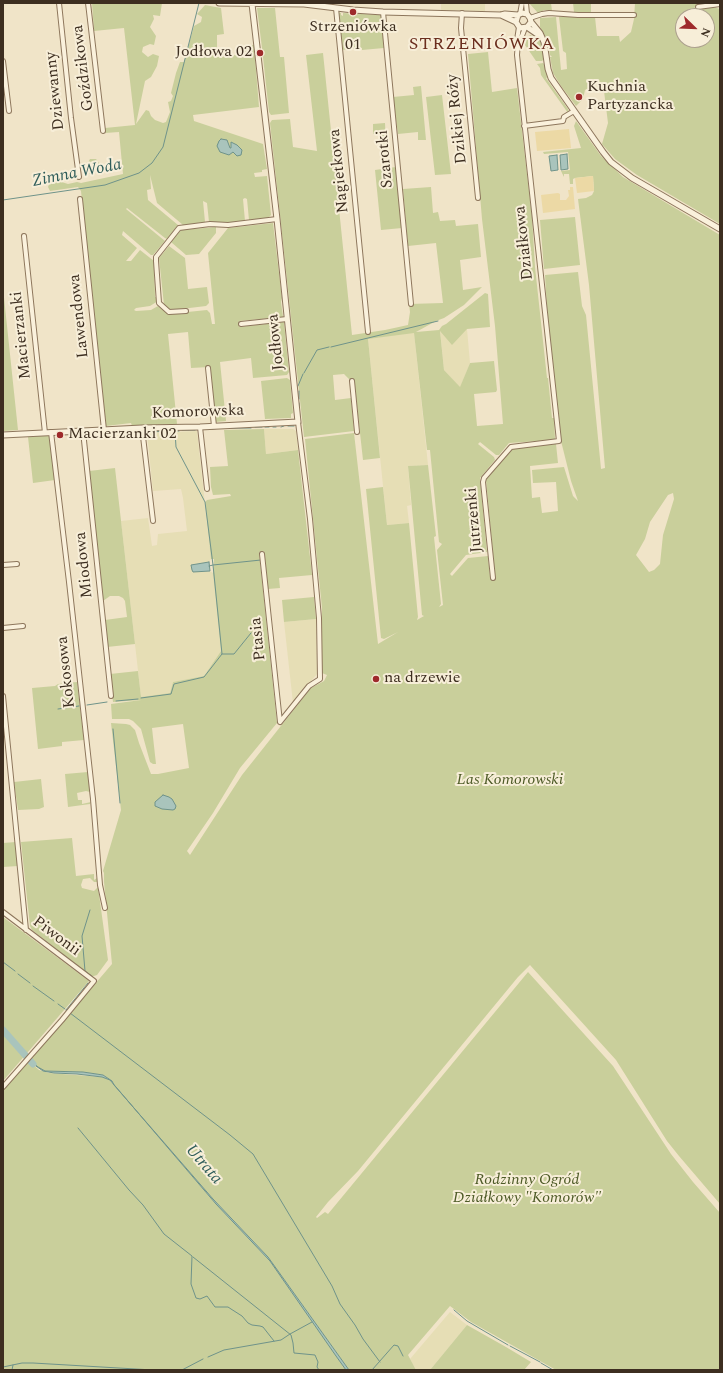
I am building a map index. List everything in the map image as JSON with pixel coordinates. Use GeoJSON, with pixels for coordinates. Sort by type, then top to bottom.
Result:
{"type":"FeatureCollection","features":[{"type":"Feature","properties":{"kind":"street","name":"Dziewanny"},"geometry":{"type":"LineString","coordinates":[[59,3],[71,118],[79,177]]}},
{"type":"Feature","properties":{"kind":"street","name":"Goździkowa"},"geometry":{"type":"LineString","coordinates":[[88,3],[103,131]]}},
{"type":"Feature","properties":{"kind":"street"},"geometry":{"type":"LineString","coordinates":[[219,3],[304,4],[383,12],[505,14],[519,15],[529,18],[549,13],[578,15],[634,15]]}},
{"type":"Feature","properties":{"kind":"street"},"geometry":{"type":"LineString","coordinates":[[516,22],[522,3]]}},
{"type":"Feature","properties":{"kind":"street"},"geometry":{"type":"LineString","coordinates":[[526,3],[529,18],[540,33],[544,44],[550,76],[602,152],[619,169],[632,178],[720,229]]}},
{"type":"Feature","properties":{"kind":"street","name":"Jodłowa"},"geometry":{"type":"LineString","coordinates":[[252,4],[310,519],[319,618],[320,679],[309,686],[280,722]]}},
{"type":"Feature","properties":{"kind":"street"},"geometry":{"type":"LineString","coordinates":[[698,7],[720,4]]}},
{"type":"Feature","properties":{"kind":"street","name":"Nagietkowa"},"geometry":{"type":"LineString","coordinates":[[336,8],[368,332]]}},
{"type":"Feature","properties":{"kind":"street","name":"Szarotki"},"geometry":{"type":"LineString","coordinates":[[383,12],[411,304]]}},
{"type":"Feature","properties":{"kind":"street","name":"Dzikiej Róży"},"geometry":{"type":"LineString","coordinates":[[462,14],[461,28],[478,198]]}},
{"type":"Feature","properties":{"kind":"street"},"geometry":{"type":"LineString","coordinates":[[501,15],[540,36]]}},
{"type":"Feature","properties":{"kind":"street"},"geometry":{"type":"LineString","coordinates":[[523,28],[529,18]]}},
{"type":"Feature","properties":{"kind":"street","name":"Działkowa"},"geometry":{"type":"LineString","coordinates":[[523,28],[517,40],[517,54],[559,441]]}},
{"type":"Feature","properties":{"kind":"street"},"geometry":{"type":"LineString","coordinates":[[3,61],[9,111]]}},
{"type":"Feature","properties":{"kind":"street"},"geometry":{"type":"LineString","coordinates":[[524,126],[563,121],[564,117],[574,111]]}},
{"type":"Feature","properties":{"kind":"street","name":"Lawendowa"},"geometry":{"type":"LineString","coordinates":[[80,199],[104,430]]}},
{"type":"Feature","properties":{"kind":"street"},"geometry":{"type":"LineString","coordinates":[[186,311],[169,312],[160,303],[156,268],[156,257],[179,228],[210,224],[228,225],[277,219]]}},
{"type":"Feature","properties":{"kind":"street","name":"Macierzanki"},"geometry":{"type":"LineString","coordinates":[[24,236],[45,433]]}},
{"type":"Feature","properties":{"kind":"street"},"geometry":{"type":"LineString","coordinates":[[241,324],[287,319]]}},
{"type":"Feature","properties":{"kind":"street"},"geometry":{"type":"LineString","coordinates":[[208,368],[214,426]]}},
{"type":"Feature","properties":{"kind":"street"},"geometry":{"type":"LineString","coordinates":[[352,381],[357,432]]}},
{"type":"Feature","properties":{"kind":"street","name":"Komorowska"},"geometry":{"type":"LineString","coordinates":[[3,435],[298,422]]}},
{"type":"Feature","properties":{"kind":"street"},"geometry":{"type":"LineString","coordinates":[[200,427],[207,489]]}},
{"type":"Feature","properties":{"kind":"street"},"geometry":{"type":"LineString","coordinates":[[142,428],[152,521]]}},
{"type":"Feature","properties":{"kind":"street","name":"Miodowa"},"geometry":{"type":"LineString","coordinates":[[82,431],[111,696]]}},
{"type":"Feature","properties":{"kind":"street","name":"Kokosowa"},"geometry":{"type":"LineString","coordinates":[[51,432],[89,760],[100,885],[105,908]]}},
{"type":"Feature","properties":{"kind":"street","name":"Jutrzenki"},"geometry":{"type":"LineString","coordinates":[[493,578],[483,482],[484,478],[511,447],[559,441]]}},
{"type":"Feature","properties":{"kind":"street","name":"Ptasia"},"geometry":{"type":"LineString","coordinates":[[262,554],[280,722]]}},
{"type":"Feature","properties":{"kind":"street"},"geometry":{"type":"LineString","coordinates":[[3,565],[17,564]]}},
{"type":"Feature","properties":{"kind":"street"},"geometry":{"type":"LineString","coordinates":[[3,628],[23,626]]}},
{"type":"Feature","properties":{"kind":"street"},"geometry":{"type":"LineString","coordinates":[[3,696],[26,930]]}},
{"type":"Feature","properties":{"kind":"street","name":"Piwonii"},"geometry":{"type":"LineString","coordinates":[[3,912],[94,981],[3,1087]]}},
{"type":"Feature","properties":{"kind":"shaded area"},"geometry":{"type":"Polygon","coordinates":[[[441,3],[485,3],[485,11],[441,10],[441,3]]]}},
{"type":"Feature","properties":{"kind":"shaded area"},"geometry":{"type":"Polygon","coordinates":[[[467,329],[470,363],[460,388],[444,370],[440,330],[467,329]]]}},
{"type":"Feature","properties":{"kind":"shaded area"},"geometry":{"type":"Polygon","coordinates":[[[414,332],[428,465],[408,466],[411,505],[407,506],[409,523],[387,525],[368,339],[414,332]]]}},
{"type":"Feature","properties":{"kind":"shaded area"},"geometry":{"type":"Polygon","coordinates":[[[264,429],[293,429],[296,431],[298,450],[266,454],[264,429]]]}},
{"type":"Feature","properties":{"kind":"shaded area"},"geometry":{"type":"Polygon","coordinates":[[[197,431],[211,559],[209,562],[191,565],[202,572],[210,571],[213,573],[221,651],[204,676],[173,682],[170,693],[141,697],[121,521],[148,518],[152,546],[157,545],[158,534],[187,531],[181,489],[153,491],[147,433],[197,431]]]}},
{"type":"Feature","properties":{"kind":"shaded area"},"geometry":{"type":"Polygon","coordinates":[[[316,619],[317,674],[293,703],[284,622],[316,619]]]}},
{"type":"Feature","properties":{"kind":"shaded area"},"geometry":{"type":"Polygon","coordinates":[[[450,1312],[467,1325],[430,1370],[416,1370],[410,1359],[450,1312]]]}},
{"type":"Feature","properties":{"kind":"green space"},"geometry":{"type":"Polygon","coordinates":[[[92,3],[162,3],[160,16],[153,15],[154,19],[150,27],[156,36],[154,45],[150,44],[143,47],[142,52],[148,57],[153,54],[159,56],[157,66],[151,77],[145,81],[136,124],[146,110],[149,111],[155,120],[163,123],[166,122],[170,112],[168,102],[171,101],[173,96],[171,93],[176,73],[180,62],[184,62],[194,26],[201,22],[202,17],[197,14],[205,5],[221,8],[224,34],[217,35],[217,57],[236,55],[236,48],[254,45],[259,107],[193,115],[194,121],[263,144],[267,169],[262,170],[262,172],[254,173],[255,177],[267,176],[271,215],[268,218],[249,220],[247,199],[245,198],[243,199],[245,221],[227,223],[209,222],[207,203],[203,201],[205,222],[183,225],[157,203],[150,175],[151,189],[147,190],[148,200],[178,225],[167,239],[127,208],[126,209],[165,241],[153,255],[151,255],[123,231],[122,235],[137,248],[126,261],[131,261],[140,250],[154,261],[155,297],[157,297],[158,301],[150,306],[136,308],[134,310],[151,310],[158,306],[168,314],[207,310],[210,313],[212,324],[215,324],[208,253],[228,228],[273,223],[283,317],[239,321],[239,327],[284,322],[289,372],[287,375],[253,378],[251,358],[220,362],[226,421],[215,422],[209,367],[191,368],[188,332],[168,334],[177,424],[132,426],[131,423],[106,426],[81,191],[78,187],[50,191],[48,187],[50,182],[55,180],[68,184],[77,182],[81,183],[123,174],[119,132],[105,133],[105,128],[135,125],[124,28],[94,31],[92,3]]]}},
{"type":"Feature","properties":{"kind":"green space"},"geometry":{"type":"Polygon","coordinates":[[[529,3],[551,3],[552,11],[544,10],[538,13],[529,3]]]}},
{"type":"Feature","properties":{"kind":"green space"},"geometry":{"type":"Polygon","coordinates":[[[573,3],[591,3],[591,13],[574,12],[573,3]]]}},
{"type":"Feature","properties":{"kind":"green space"},"geometry":{"type":"Polygon","coordinates":[[[635,3],[700,3],[694,8],[675,8],[675,48],[715,48],[715,8],[708,8],[714,7],[720,9],[720,224],[637,175],[615,159],[602,144],[608,123],[603,83],[598,83],[585,90],[583,99],[576,106],[553,73],[550,57],[552,57],[550,55],[548,42],[540,27],[540,18],[556,17],[561,70],[567,69],[566,53],[563,51],[559,17],[595,17],[597,36],[619,36],[620,42],[631,32],[635,3]]]}},
{"type":"Feature","properties":{"kind":"green space"},"geometry":{"type":"Polygon","coordinates":[[[257,8],[275,8],[280,57],[284,57],[289,113],[271,115],[269,112],[257,8]]]}},
{"type":"Feature","properties":{"kind":"green space"},"geometry":{"type":"Polygon","coordinates":[[[338,12],[343,16],[343,13],[381,15],[384,48],[341,50],[338,12]]]}},
{"type":"Feature","properties":{"kind":"green space"},"geometry":{"type":"Polygon","coordinates":[[[534,34],[542,45],[544,59],[542,61],[536,61],[523,42],[524,38],[531,35],[534,39],[535,37],[532,35],[534,34]]]}},
{"type":"Feature","properties":{"kind":"green space"},"geometry":{"type":"Polygon","coordinates":[[[488,52],[492,92],[517,88],[532,217],[535,267],[547,378],[552,418],[554,418],[555,439],[509,443],[499,455],[496,455],[480,442],[478,444],[494,457],[495,460],[480,478],[487,552],[466,555],[450,574],[452,576],[468,558],[488,556],[490,576],[495,575],[486,480],[511,449],[556,444],[558,463],[530,466],[532,498],[540,497],[542,513],[558,511],[556,482],[533,483],[532,470],[564,467],[573,496],[578,501],[571,481],[561,441],[547,309],[545,275],[578,272],[582,306],[586,315],[601,469],[605,468],[589,285],[578,199],[586,198],[592,195],[594,191],[593,176],[575,178],[573,179],[573,184],[570,184],[569,174],[564,174],[564,177],[561,171],[570,170],[568,152],[544,154],[543,152],[581,148],[574,126],[576,121],[601,156],[623,177],[720,235],[720,1204],[667,1141],[616,1060],[530,965],[518,977],[358,1171],[328,1202],[316,1217],[317,1218],[325,1212],[328,1214],[528,972],[613,1066],[671,1154],[720,1213],[720,1370],[556,1370],[471,1322],[450,1306],[408,1355],[416,1370],[349,1370],[268,1257],[213,1199],[112,1081],[103,1075],[82,1072],[45,1071],[30,1060],[112,964],[103,871],[121,810],[111,723],[130,725],[135,730],[151,774],[189,768],[183,724],[152,728],[156,764],[153,764],[150,762],[141,729],[129,719],[112,719],[111,704],[141,700],[113,702],[110,674],[138,671],[141,697],[170,693],[173,682],[204,676],[221,651],[213,573],[214,559],[211,559],[205,502],[207,500],[231,496],[230,494],[213,495],[211,487],[210,467],[228,466],[224,430],[264,429],[266,454],[298,450],[312,575],[279,578],[280,588],[268,589],[264,551],[259,552],[277,723],[240,768],[213,813],[187,851],[190,855],[242,775],[311,688],[324,681],[327,675],[322,673],[322,608],[305,439],[354,433],[378,644],[398,632],[384,639],[381,638],[366,489],[383,487],[387,525],[409,523],[418,617],[417,620],[424,616],[422,615],[408,466],[428,465],[436,536],[434,537],[441,604],[439,607],[443,605],[437,550],[442,544],[439,542],[430,450],[427,450],[414,333],[368,339],[380,458],[363,460],[354,379],[349,379],[344,374],[333,375],[335,400],[351,398],[354,431],[304,437],[270,123],[272,120],[290,119],[293,147],[317,151],[306,55],[323,53],[352,335],[408,325],[410,312],[409,304],[443,303],[436,243],[408,246],[403,189],[431,187],[433,213],[438,212],[440,221],[455,220],[456,226],[478,224],[481,257],[460,260],[463,290],[482,287],[464,305],[444,318],[416,332],[439,330],[442,326],[485,293],[488,294],[490,327],[467,329],[452,345],[440,331],[444,370],[460,387],[470,363],[494,361],[496,392],[474,394],[477,426],[503,424],[495,326],[482,219],[468,54],[488,52]],[[673,493],[668,495],[650,522],[645,539],[636,555],[649,572],[654,570],[660,564],[663,535],[674,499],[673,493]]]}},
{"type":"Feature","properties":{"kind":"green space"},"geometry":{"type":"Polygon","coordinates":[[[543,63],[548,77],[546,78],[568,109],[568,113],[541,75],[540,68],[537,64],[543,63]]]}},
{"type":"Feature","properties":{"kind":"green space"},"geometry":{"type":"Polygon","coordinates":[[[421,86],[426,140],[418,140],[418,132],[398,134],[393,97],[414,95],[413,87],[421,86]]]}},
{"type":"Feature","properties":{"kind":"green space"},"geometry":{"type":"Polygon","coordinates":[[[442,95],[451,174],[435,175],[426,97],[442,95]]]}},
{"type":"Feature","properties":{"kind":"green space"},"geometry":{"type":"Polygon","coordinates":[[[385,123],[386,144],[381,144],[380,133],[373,134],[373,124],[385,123]]]}},
{"type":"Feature","properties":{"kind":"green space"},"geometry":{"type":"Polygon","coordinates":[[[90,159],[96,159],[100,164],[93,173],[89,174],[84,170],[90,159]]]}},
{"type":"Feature","properties":{"kind":"green space"},"geometry":{"type":"Polygon","coordinates":[[[396,167],[402,228],[381,230],[375,170],[396,167]]]}},
{"type":"Feature","properties":{"kind":"green space"},"geometry":{"type":"Polygon","coordinates":[[[575,217],[580,265],[544,269],[540,220],[575,217]]]}},
{"type":"Feature","properties":{"kind":"green space"},"geometry":{"type":"Polygon","coordinates":[[[216,227],[216,233],[199,254],[186,255],[171,242],[181,230],[216,227]]]}},
{"type":"Feature","properties":{"kind":"green space"},"geometry":{"type":"Polygon","coordinates":[[[169,246],[185,258],[188,289],[207,287],[209,303],[206,306],[173,310],[167,309],[164,305],[159,258],[169,246]]]}},
{"type":"Feature","properties":{"kind":"green space"},"geometry":{"type":"Polygon","coordinates":[[[3,288],[18,430],[3,431],[3,288]]]}},
{"type":"Feature","properties":{"kind":"green space"},"geometry":{"type":"Polygon","coordinates":[[[287,378],[290,380],[293,413],[291,414],[291,418],[265,419],[261,381],[287,378]]]}},
{"type":"Feature","properties":{"kind":"green space"},"geometry":{"type":"Polygon","coordinates":[[[47,435],[51,438],[55,480],[33,483],[28,437],[47,435]]]}},
{"type":"Feature","properties":{"kind":"green space"},"geometry":{"type":"Polygon","coordinates":[[[115,468],[135,644],[107,647],[105,620],[127,617],[125,601],[123,598],[119,596],[110,596],[103,601],[89,471],[115,468]]]}},
{"type":"Feature","properties":{"kind":"green space"},"geometry":{"type":"Polygon","coordinates":[[[314,597],[316,619],[284,622],[282,600],[314,597]]]}},
{"type":"Feature","properties":{"kind":"green space"},"geometry":{"type":"Polygon","coordinates":[[[77,682],[84,740],[62,742],[62,746],[38,749],[32,688],[77,682]]]}},
{"type":"Feature","properties":{"kind":"green space"},"geometry":{"type":"Polygon","coordinates":[[[88,772],[90,792],[86,791],[77,793],[78,800],[82,800],[82,804],[91,802],[90,804],[68,807],[65,774],[88,772]]]}},
{"type":"Feature","properties":{"kind":"green space"},"geometry":{"type":"Polygon","coordinates":[[[41,779],[44,807],[39,809],[18,810],[14,782],[41,779]]]}},
{"type":"Feature","properties":{"kind":"green space"},"geometry":{"type":"Polygon","coordinates":[[[72,838],[76,876],[94,874],[94,880],[97,878],[97,882],[94,882],[90,878],[83,879],[81,885],[82,888],[94,891],[98,887],[108,960],[97,975],[94,976],[91,976],[32,930],[30,926],[21,842],[72,838]]]}},
{"type":"Feature","properties":{"kind":"green space"},"geometry":{"type":"Polygon","coordinates":[[[16,842],[18,866],[3,867],[3,843],[16,842]]]}},
{"type":"Feature","properties":{"kind":"green space"},"geometry":{"type":"Polygon","coordinates":[[[3,917],[89,981],[3,1081],[3,917]]]}},
{"type":"Feature","properties":{"kind":"green space"},"geometry":{"type":"Polygon","coordinates":[[[29,1061],[39,1070],[49,1073],[102,1077],[110,1080],[216,1204],[270,1261],[346,1370],[3,1370],[3,1090],[29,1061]]]}},
{"type":"Feature","properties":{"kind":"green space"},"geometry":{"type":"Polygon","coordinates":[[[467,1325],[531,1362],[524,1370],[430,1370],[467,1325]]]}},
{"type":"Feature","properties":{"kind":"sand"},"geometry":{"type":"Polygon","coordinates":[[[569,129],[571,148],[537,151],[535,132],[569,129]]]}},
{"type":"Feature","properties":{"kind":"sand"},"geometry":{"type":"Polygon","coordinates":[[[593,176],[594,191],[577,193],[575,178],[593,176]]]}},
{"type":"Feature","properties":{"kind":"sand"},"geometry":{"type":"Polygon","coordinates":[[[570,187],[573,187],[575,209],[543,213],[541,195],[558,193],[560,194],[560,200],[566,200],[569,196],[568,190],[570,190],[570,187]]]}},
{"type":"Feature","properties":{"kind":"water"},"geometry":{"type":"Polygon","coordinates":[[[221,139],[227,140],[230,148],[231,142],[237,145],[242,150],[241,155],[237,156],[233,152],[229,155],[220,152],[217,146],[221,139]]]}},
{"type":"Feature","properties":{"kind":"water"},"geometry":{"type":"Polygon","coordinates":[[[567,154],[568,169],[561,170],[560,155],[567,154]]]}},
{"type":"Feature","properties":{"kind":"water"},"geometry":{"type":"Polygon","coordinates":[[[557,155],[558,170],[551,171],[549,156],[557,155]]]}},
{"type":"Feature","properties":{"kind":"water"},"geometry":{"type":"Polygon","coordinates":[[[209,562],[210,571],[193,572],[191,565],[209,562]]]}},
{"type":"Feature","properties":{"kind":"water"},"geometry":{"type":"Polygon","coordinates":[[[163,795],[172,799],[176,806],[175,809],[162,809],[155,806],[155,802],[163,795]]]}},
{"type":"Feature","properties":{"kind":"water"},"geometry":{"type":"Polygon","coordinates":[[[30,1060],[45,1071],[83,1072],[103,1075],[112,1081],[114,1084],[110,1080],[102,1077],[43,1071],[29,1061],[30,1060]]]}},
{"type":"Feature","properties":{"kind":"water"},"geometry":{"type":"Polygon","coordinates":[[[132,1105],[213,1199],[268,1257],[349,1370],[346,1370],[270,1261],[216,1204],[132,1105]]]}},
{"type":"Feature","properties":{"kind":"waterway","name":"Zimna Woda"},"geometry":{"type":"LineString","coordinates":[[3,200],[105,185],[139,173],[152,163],[163,147],[199,3]]}},
{"type":"Feature","properties":{"kind":"waterway"},"geometry":{"type":"LineString","coordinates":[[331,347],[438,321]]}},
{"type":"Feature","properties":{"kind":"waterway"},"geometry":{"type":"LineString","coordinates":[[304,373],[317,350],[329,347]]}},
{"type":"Feature","properties":{"kind":"waterway"},"geometry":{"type":"LineString","coordinates":[[298,386],[303,374]]}},
{"type":"Feature","properties":{"kind":"waterway"},"geometry":{"type":"LineString","coordinates":[[299,391],[299,399]]}},
{"type":"Feature","properties":{"kind":"waterway"},"geometry":{"type":"LineString","coordinates":[[299,403],[300,421]]}},
{"type":"Feature","properties":{"kind":"waterway"},"geometry":{"type":"LineString","coordinates":[[288,426],[294,426]]}},
{"type":"Feature","properties":{"kind":"waterway"},"geometry":{"type":"LineString","coordinates":[[255,427],[262,427]]}},
{"type":"Feature","properties":{"kind":"waterway"},"geometry":{"type":"LineString","coordinates":[[212,429],[221,428]]}},
{"type":"Feature","properties":{"kind":"waterway"},"geometry":{"type":"LineString","coordinates":[[231,428],[251,428]]}},
{"type":"Feature","properties":{"kind":"waterway"},"geometry":{"type":"LineString","coordinates":[[182,430],[195,430]]}},
{"type":"Feature","properties":{"kind":"waterway"},"geometry":{"type":"LineString","coordinates":[[175,431],[176,447],[205,502],[213,565],[209,566]]}},
{"type":"Feature","properties":{"kind":"waterway"},"geometry":{"type":"LineString","coordinates":[[145,432],[179,431]]}},
{"type":"Feature","properties":{"kind":"waterway"},"geometry":{"type":"LineString","coordinates":[[141,698],[171,694],[174,684],[204,677],[222,654],[213,565],[261,560]]}},
{"type":"Feature","properties":{"kind":"waterway"},"geometry":{"type":"LineString","coordinates":[[222,654],[234,654],[251,633]]}},
{"type":"Feature","properties":{"kind":"waterway"},"geometry":{"type":"LineString","coordinates":[[116,701],[138,699]]}},
{"type":"Feature","properties":{"kind":"waterway"},"geometry":{"type":"LineString","coordinates":[[87,705],[107,702]]}},
{"type":"Feature","properties":{"kind":"waterway"},"geometry":{"type":"LineString","coordinates":[[58,709],[79,706]]}},
{"type":"Feature","properties":{"kind":"waterway"},"geometry":{"type":"LineString","coordinates":[[113,729],[120,803]]}},
{"type":"Feature","properties":{"kind":"waterway"},"geometry":{"type":"LineString","coordinates":[[90,910],[82,936],[85,971],[93,977]]}},
{"type":"Feature","properties":{"kind":"waterway"},"geometry":{"type":"LineString","coordinates":[[3,962],[15,971]]}},
{"type":"Feature","properties":{"kind":"waterway"},"geometry":{"type":"LineString","coordinates":[[18,974],[30,983]]}},
{"type":"Feature","properties":{"kind":"waterway"},"geometry":{"type":"LineString","coordinates":[[66,1010],[88,983]]}},
{"type":"Feature","properties":{"kind":"waterway"},"geometry":{"type":"LineString","coordinates":[[33,986],[54,1001]]}},
{"type":"Feature","properties":{"kind":"waterway"},"geometry":{"type":"LineString","coordinates":[[58,1004],[65,1009]]}},
{"type":"Feature","properties":{"kind":"waterway"},"geometry":{"type":"LineString","coordinates":[[70,1013],[253,1154],[332,1286],[340,1304],[380,1362]]}},
{"type":"Feature","properties":{"kind":"waterway","name":"Utrata"},"geometry":{"type":"LineString","coordinates":[[3,1030],[33,1064]]}},
{"type":"Feature","properties":{"kind":"waterway"},"geometry":{"type":"LineString","coordinates":[[78,1128],[143,1205],[164,1234],[192,1256],[191,1284],[196,1298],[200,1299],[207,1296],[215,1307],[228,1307],[242,1316],[248,1323],[263,1327],[274,1341]]}},
{"type":"Feature","properties":{"kind":"waterway"},"geometry":{"type":"LineString","coordinates":[[193,1257],[291,1335],[294,1353],[315,1355],[319,1370]]}},
{"type":"Feature","properties":{"kind":"waterway"},"geometry":{"type":"LineString","coordinates":[[454,1310],[467,1321],[508,1345]]}},
{"type":"Feature","properties":{"kind":"waterway"},"geometry":{"type":"LineString","coordinates":[[208,1357],[224,1350],[281,1340],[312,1322]]}},
{"type":"Feature","properties":{"kind":"waterway"},"geometry":{"type":"LineString","coordinates":[[372,1370],[394,1345],[398,1346],[403,1356]]}},
{"type":"Feature","properties":{"kind":"waterway"},"geometry":{"type":"LineString","coordinates":[[510,1346],[540,1362]]}},
{"type":"Feature","properties":{"kind":"waterway"},"geometry":{"type":"LineString","coordinates":[[182,1370],[203,1359]]}},
{"type":"Feature","properties":{"kind":"waterway"},"geometry":{"type":"LineString","coordinates":[[3,1367],[22,1363],[33,1363],[153,1370]]}},
{"type":"Feature","properties":{"kind":"waterway"},"geometry":{"type":"LineString","coordinates":[[541,1363],[553,1370]]}},
{"type":"Feature","properties":{"kind":"waterway"},"geometry":{"type":"LineString","coordinates":[[12,1370],[13,1365]]}},
{"type":"Feature","properties":{"kind":"place","name":"Strzeniówka 01"},"geometry":{"type":"Point","coordinates":[353,12]}},
{"type":"Feature","properties":{"kind":"place","name":"Jodłowa 02"},"geometry":{"type":"Point","coordinates":[260,53]}},
{"type":"Feature","properties":{"kind":"place","name":"Kuchnia Partyzancka"},"geometry":{"type":"Point","coordinates":[579,97]}},
{"type":"Feature","properties":{"kind":"place","name":"Macierzanki 02"},"geometry":{"type":"Point","coordinates":[60,435]}},
{"type":"Feature","properties":{"kind":"place","name":"na drzewie"},"geometry":{"type":"Point","coordinates":[376,679]}},
{"type":"Feature","properties":{"kind":"district","name":"STRZENIÓWKA"},"geometry":{"type":"Point","coordinates":[482,45]}},
{"type":"Feature","properties":{"kind":"park label","name":"Las Komorowski"},"geometry":{"type":"Point","coordinates":[510,781]}},
{"type":"Feature","properties":{"kind":"park label","name":"Rodzinny Ogród Działkowy \"Komorów\""},"geometry":{"type":"Point","coordinates":[527,1190]}}]}
